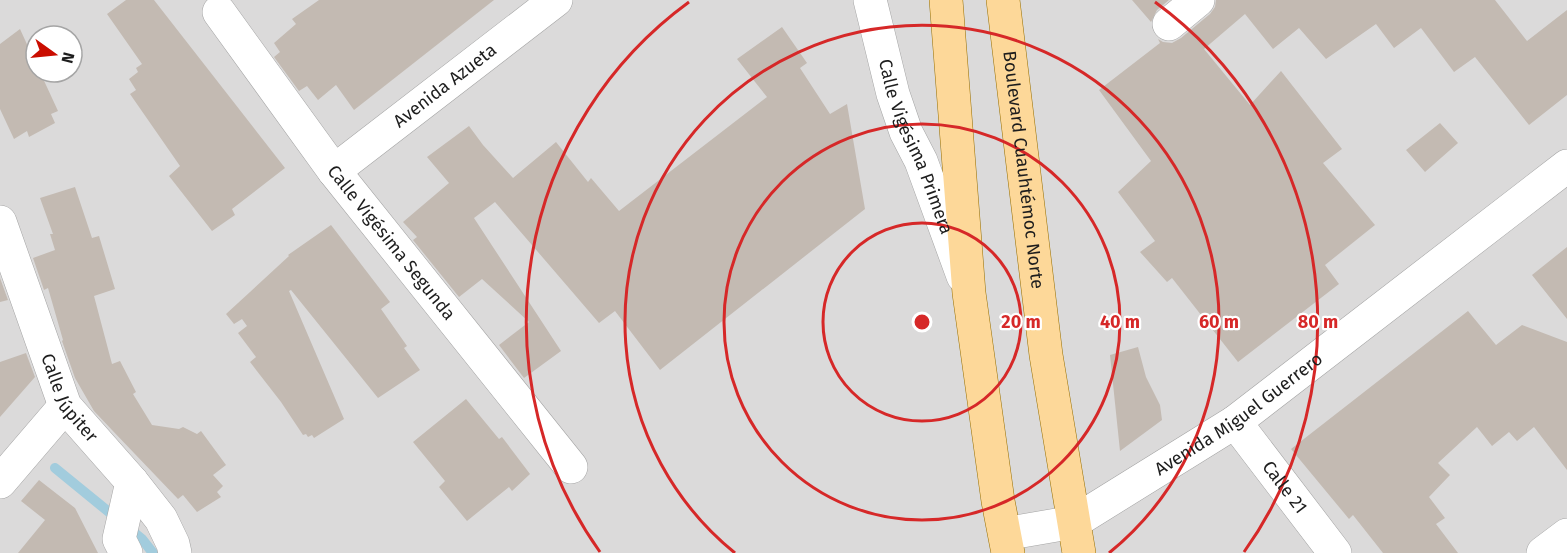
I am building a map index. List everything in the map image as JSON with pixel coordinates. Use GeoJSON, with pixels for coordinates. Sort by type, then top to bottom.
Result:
{"type":"FeatureCollection","features":[{"type":"Feature","properties":{"kind":"main road"},"geometry":{"type":"LineString","coordinates":[[946,0],[969,292],[1006,544]]}},
{"type":"Feature","properties":{"kind":"main road","name":"Boulevard Cuauhtémoc Norte"},"geometry":{"type":"LineString","coordinates":[[1003,0],[1046,355],[1076,538]]}},
{"type":"Feature","properties":{"kind":"street","name":"Avenida Azueta"},"geometry":{"type":"LineString","coordinates":[[334,171],[556,0]]}},
{"type":"Feature","properties":{"kind":"street","name":"Calle Vigésima Primera"},"geometry":{"type":"LineString","coordinates":[[870,0],[893,94],[906,132],[921,161],[969,292]]}},
{"type":"Feature","properties":{"kind":"street"},"geometry":{"type":"LineString","coordinates":[[1169,24],[1198,0]]}},
{"type":"Feature","properties":{"kind":"street","name":"Calle Vigésima Segunda"},"geometry":{"type":"LineString","coordinates":[[219,12],[334,171],[571,467]]}},
{"type":"Feature","properties":{"kind":"street","name":"Avenida Miguel Guerrero"},"geometry":{"type":"LineString","coordinates":[[1006,544],[1076,538],[1235,422],[1567,166]]}},
{"type":"Feature","properties":{"kind":"street","name":"Calle Júpiter"},"geometry":{"type":"LineString","coordinates":[[0,222],[65,406],[129,493],[161,519],[175,553]]}},
{"type":"Feature","properties":{"kind":"street"},"geometry":{"type":"LineString","coordinates":[[0,482],[65,406]]}},
{"type":"Feature","properties":{"kind":"street","name":"Calle 21"},"geometry":{"type":"LineString","coordinates":[[1235,422],[1335,553]]}},
{"type":"Feature","properties":{"kind":"street"},"geometry":{"type":"LineString","coordinates":[[123,546],[129,493]]}},
{"type":"Feature","properties":{"kind":"street"},"geometry":{"type":"LineString","coordinates":[[1543,553],[1567,535]]}},
{"type":"Feature","properties":{"kind":"shaded area"},"geometry":{"type":"Polygon","coordinates":[[[0,0],[1567,0],[1567,553],[0,553],[0,0]]]}},
{"type":"Feature","properties":{"kind":"building"},"geometry":{"type":"Polygon","coordinates":[[[126,0],[154,0],[285,168],[232,209],[235,215],[212,231],[169,176],[180,166],[130,94],[136,90],[129,79],[138,72],[136,68],[142,64],[107,14],[126,0]]]}},
{"type":"Feature","properties":{"kind":"building"},"geometry":{"type":"Polygon","coordinates":[[[319,0],[494,0],[354,110],[336,85],[318,100],[307,86],[299,91],[274,57],[280,52],[274,43],[296,24],[292,19],[319,0]]]}},
{"type":"Feature","properties":{"kind":"building"},"geometry":{"type":"Polygon","coordinates":[[[1132,0],[1169,0],[1157,10],[1151,22],[1132,0]]]}},
{"type":"Feature","properties":{"kind":"building"},"geometry":{"type":"Polygon","coordinates":[[[1216,0],[1495,0],[1527,41],[1567,10],[1567,95],[1529,125],[1475,57],[1454,72],[1421,28],[1394,48],[1376,24],[1326,59],[1299,28],[1273,49],[1245,14],[1204,49],[1250,105],[1281,71],[1342,149],[1323,163],[1375,225],[1325,265],[1339,284],[1238,362],[1172,278],[1167,282],[1140,252],[1155,241],[1118,192],[1151,161],[1099,90],[1160,43],[1158,39],[1172,43],[1181,38],[1210,14],[1215,7],[1216,0]]]}},
{"type":"Feature","properties":{"kind":"building"},"geometry":{"type":"Polygon","coordinates":[[[782,27],[807,63],[800,68],[830,114],[847,104],[865,209],[660,370],[615,311],[599,323],[495,202],[474,218],[561,351],[524,378],[499,345],[529,322],[482,279],[459,297],[413,240],[417,237],[403,222],[449,183],[427,157],[469,126],[513,178],[556,142],[588,182],[591,178],[619,211],[767,97],[737,59],[782,27]]]}},
{"type":"Feature","properties":{"kind":"building"},"geometry":{"type":"Polygon","coordinates":[[[20,29],[24,38],[24,84],[46,84],[58,111],[51,114],[55,123],[29,137],[27,131],[14,139],[0,109],[0,44],[20,29]]]}},
{"type":"Feature","properties":{"kind":"building"},"geometry":{"type":"Polygon","coordinates":[[[1440,123],[1458,143],[1425,172],[1406,150],[1440,123]]]}},
{"type":"Feature","properties":{"kind":"building"},"geometry":{"type":"Polygon","coordinates":[[[75,187],[92,238],[99,236],[115,289],[94,296],[112,364],[120,361],[136,392],[133,394],[152,425],[179,429],[183,427],[197,434],[201,431],[226,465],[213,475],[223,486],[217,492],[221,497],[197,512],[183,495],[178,499],[94,411],[75,378],[62,341],[48,288],[44,290],[33,258],[55,250],[50,234],[53,234],[40,198],[75,187]]]}},
{"type":"Feature","properties":{"kind":"building"},"geometry":{"type":"Polygon","coordinates":[[[331,225],[390,302],[381,309],[407,346],[404,348],[420,370],[378,398],[291,290],[289,291],[344,419],[314,438],[312,435],[308,437],[306,434],[303,435],[250,362],[256,357],[238,333],[247,326],[242,319],[234,324],[226,314],[288,255],[331,225]]]}},
{"type":"Feature","properties":{"kind":"building"},"geometry":{"type":"Polygon","coordinates":[[[1567,247],[1567,319],[1532,275],[1567,247]]]}},
{"type":"Feature","properties":{"kind":"building"},"geometry":{"type":"Polygon","coordinates":[[[0,278],[8,300],[0,302],[0,278]]]}},
{"type":"Feature","properties":{"kind":"building"},"geometry":{"type":"Polygon","coordinates":[[[1468,311],[1496,345],[1522,325],[1567,342],[1567,470],[1534,427],[1517,441],[1509,432],[1492,446],[1477,427],[1438,463],[1450,475],[1429,497],[1445,518],[1436,524],[1458,553],[1383,553],[1353,515],[1349,519],[1291,449],[1468,311]]]}},
{"type":"Feature","properties":{"kind":"building"},"geometry":{"type":"Polygon","coordinates":[[[1138,347],[1146,377],[1160,405],[1162,420],[1120,451],[1110,355],[1138,347]]]}},
{"type":"Feature","properties":{"kind":"building"},"geometry":{"type":"Polygon","coordinates":[[[26,353],[35,377],[0,417],[0,362],[26,353]]]}},
{"type":"Feature","properties":{"kind":"building"},"geometry":{"type":"Polygon","coordinates":[[[466,399],[499,439],[502,437],[530,474],[512,491],[509,487],[467,521],[439,487],[445,481],[413,442],[466,399]]]}},
{"type":"Feature","properties":{"kind":"building"},"geometry":{"type":"Polygon","coordinates":[[[39,480],[75,508],[98,553],[18,553],[45,520],[21,501],[39,480]]]}},
{"type":"Feature","properties":{"kind":"waterway"},"geometry":{"type":"LineString","coordinates":[[55,468],[142,539],[153,553]]}}]}
